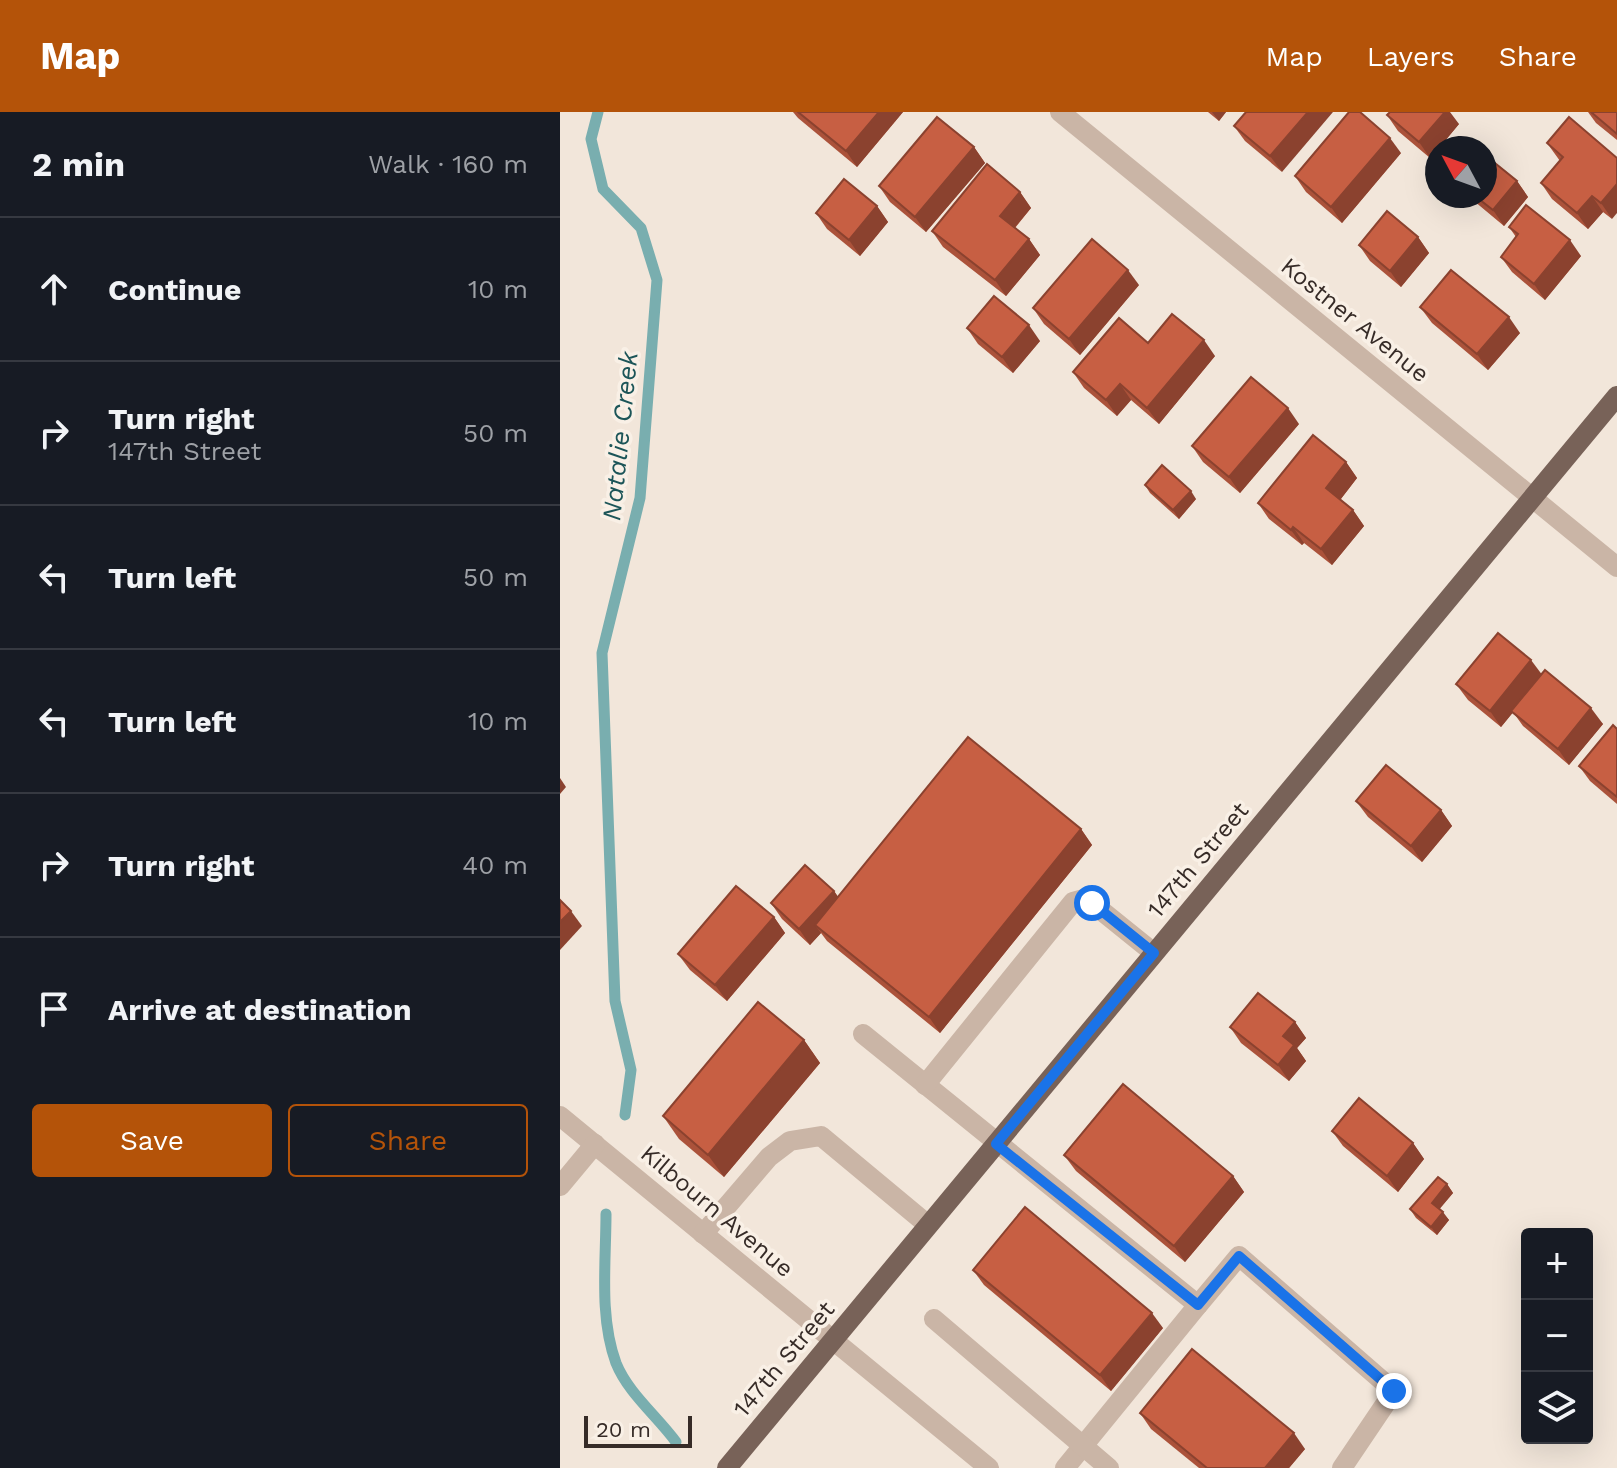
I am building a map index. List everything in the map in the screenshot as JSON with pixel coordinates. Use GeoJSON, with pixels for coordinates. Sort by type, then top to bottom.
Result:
{"type":"FeatureCollection","features":[{"type":"Feature","properties":{"kind":"main road","name":"147th Street"},"geometry":{"type":"LineString","coordinates":[[727,1468],[1617,396]]}},
{"type":"Feature","properties":{"kind":"street","name":"Kostner Avenue"},"geometry":{"type":"LineString","coordinates":[[1060,112],[1617,567]]}},
{"type":"Feature","properties":{"kind":"street"},"geometry":{"type":"LineString","coordinates":[[925,1085],[1073,902],[1084,899],[1092,903],[1154,953]]}},
{"type":"Feature","properties":{"kind":"street"},"geometry":{"type":"LineString","coordinates":[[863,1034],[1198,1305]]}},
{"type":"Feature","properties":{"kind":"street","name":"Kilbourn Avenue"},"geometry":{"type":"LineString","coordinates":[[560,1116],[989,1468]]}},
{"type":"Feature","properties":{"kind":"street"},"geometry":{"type":"LineString","coordinates":[[703,1234],[769,1157],[790,1141],[821,1136],[928,1225]]}},
{"type":"Feature","properties":{"kind":"street"},"geometry":{"type":"LineString","coordinates":[[560,1186],[595,1144]]}},
{"type":"Feature","properties":{"kind":"street"},"geometry":{"type":"LineString","coordinates":[[1065,1468],[1239,1256],[1394,1391],[1342,1468]]}},
{"type":"Feature","properties":{"kind":"street"},"geometry":{"type":"LineString","coordinates":[[934,1319],[1109,1468]]}},
{"type":"Feature","properties":{"kind":"building"},"geometry":{"type":"Polygon","coordinates":[[[798,112],[879,112],[846,151],[798,112]]]}},
{"type":"Feature","properties":{"kind":"building"},"geometry":{"type":"Polygon","coordinates":[[[1246,112],[1308,112],[1270,156],[1234,126],[1246,112]]]}},
{"type":"Feature","properties":{"kind":"building"},"geometry":{"type":"Polygon","coordinates":[[[1349,112],[1360,112],[1390,138],[1331,207],[1295,176],[1349,112]]]}},
{"type":"Feature","properties":{"kind":"building"},"geometry":{"type":"Polygon","coordinates":[[[1390,112],[1445,112],[1419,142],[1387,115],[1390,112]]]}},
{"type":"Feature","properties":{"kind":"building"},"geometry":{"type":"Polygon","coordinates":[[[1591,112],[1617,112],[1617,134],[1591,112]]]}},
{"type":"Feature","properties":{"kind":"building"},"geometry":{"type":"Polygon","coordinates":[[[937,117],[974,147],[915,217],[879,186],[937,117]]]}},
{"type":"Feature","properties":{"kind":"building"},"geometry":{"type":"Polygon","coordinates":[[[1569,117],[1617,158],[1617,184],[1601,203],[1592,196],[1577,213],[1541,183],[1563,157],[1547,143],[1569,117]]]}},
{"type":"Feature","properties":{"kind":"building"},"geometry":{"type":"Polygon","coordinates":[[[987,164],[1020,192],[1000,216],[1029,239],[995,280],[932,231],[987,164]]]}},
{"type":"Feature","properties":{"kind":"building"},"geometry":{"type":"Polygon","coordinates":[[[1497,165],[1517,181],[1497,205],[1497,165]]]}},
{"type":"Feature","properties":{"kind":"building"},"geometry":{"type":"Polygon","coordinates":[[[844,179],[877,206],[849,240],[816,213],[844,179]]]}},
{"type":"Feature","properties":{"kind":"building"},"geometry":{"type":"Polygon","coordinates":[[[1526,205],[1570,240],[1534,284],[1501,257],[1518,234],[1509,227],[1526,205]]]}},
{"type":"Feature","properties":{"kind":"building"},"geometry":{"type":"Polygon","coordinates":[[[1387,211],[1418,237],[1390,271],[1359,245],[1387,211]]]}},
{"type":"Feature","properties":{"kind":"building"},"geometry":{"type":"Polygon","coordinates":[[[1092,239],[1128,270],[1069,339],[1033,308],[1092,239]]]}},
{"type":"Feature","properties":{"kind":"building"},"geometry":{"type":"Polygon","coordinates":[[[1451,270],[1509,317],[1477,354],[1420,307],[1451,270]]]}},
{"type":"Feature","properties":{"kind":"building"},"geometry":{"type":"Polygon","coordinates":[[[994,296],[1029,325],[1002,357],[967,328],[994,296]]]}},
{"type":"Feature","properties":{"kind":"building"},"geometry":{"type":"Polygon","coordinates":[[[1172,314],[1204,340],[1147,408],[1120,384],[1106,400],[1073,372],[1119,318],[1148,343],[1172,314]]]}},
{"type":"Feature","properties":{"kind":"building"},"geometry":{"type":"Polygon","coordinates":[[[1251,377],[1288,408],[1229,477],[1192,446],[1251,377]]]}},
{"type":"Feature","properties":{"kind":"building"},"geometry":{"type":"Polygon","coordinates":[[[1313,435],[1346,462],[1326,488],[1353,510],[1321,549],[1258,503],[1313,435]]]}},
{"type":"Feature","properties":{"kind":"building"},"geometry":{"type":"Polygon","coordinates":[[[1162,465],[1191,491],[1173,510],[1145,485],[1162,465]]]}},
{"type":"Feature","properties":{"kind":"building"},"geometry":{"type":"Polygon","coordinates":[[[1498,633],[1531,660],[1490,711],[1456,684],[1498,633]]]}},
{"type":"Feature","properties":{"kind":"building"},"geometry":{"type":"Polygon","coordinates":[[[1545,670],[1591,708],[1558,749],[1511,711],[1545,670]]]}},
{"type":"Feature","properties":{"kind":"building"},"geometry":{"type":"Polygon","coordinates":[[[1613,725],[1617,729],[1617,797],[1579,766],[1613,725]]]}},
{"type":"Feature","properties":{"kind":"building"},"geometry":{"type":"Polygon","coordinates":[[[968,737],[1081,829],[929,1017],[815,925],[968,737]]]}},
{"type":"Feature","properties":{"kind":"building"},"geometry":{"type":"Polygon","coordinates":[[[1386,765],[1441,810],[1411,846],[1356,801],[1386,765]]]}},
{"type":"Feature","properties":{"kind":"building"},"geometry":{"type":"Polygon","coordinates":[[[805,865],[834,891],[799,929],[771,903],[805,865]]]}},
{"type":"Feature","properties":{"kind":"building"},"geometry":{"type":"Polygon","coordinates":[[[736,886],[774,917],[715,985],[678,954],[736,886]]]}},
{"type":"Feature","properties":{"kind":"building"},"geometry":{"type":"Polygon","coordinates":[[[560,900],[571,911],[560,922],[560,900]]]}},
{"type":"Feature","properties":{"kind":"building"},"geometry":{"type":"Polygon","coordinates":[[[1258,993],[1295,1022],[1283,1036],[1294,1045],[1278,1065],[1230,1027],[1258,993]]]}},
{"type":"Feature","properties":{"kind":"building"},"geometry":{"type":"Polygon","coordinates":[[[758,1002],[804,1040],[708,1155],[663,1116],[758,1002]]]}},
{"type":"Feature","properties":{"kind":"building"},"geometry":{"type":"Polygon","coordinates":[[[1123,1084],[1233,1176],[1174,1246],[1064,1155],[1123,1084]]]}},
{"type":"Feature","properties":{"kind":"building"},"geometry":{"type":"Polygon","coordinates":[[[1359,1098],[1413,1143],[1387,1176],[1332,1131],[1359,1098]]]}},
{"type":"Feature","properties":{"kind":"building"},"geometry":{"type":"Polygon","coordinates":[[[1438,1177],[1447,1184],[1432,1203],[1443,1212],[1431,1227],[1410,1209],[1438,1177]]]}},
{"type":"Feature","properties":{"kind":"building"},"geometry":{"type":"Polygon","coordinates":[[[1025,1207],[1152,1313],[1100,1375],[973,1270],[1025,1207]]]}},
{"type":"Feature","properties":{"kind":"building"},"geometry":{"type":"Polygon","coordinates":[[[1192,1349],[1294,1433],[1265,1468],[1207,1468],[1140,1413],[1192,1349]]]}},
{"type":"Feature","properties":{"kind":"waterway","name":"Natalie Creek"},"geometry":{"type":"LineString","coordinates":[[598,112],[591,139],[603,189],[641,228],[657,280],[640,498],[602,653],[615,1001],[631,1070],[625,1115]]}},
{"type":"Feature","properties":{"kind":"waterway","name":"Natalie Creek"},"geometry":{"type":"LineString","coordinates":[[606,1214],[605,1308],[616,1363],[635,1394],[676,1442]]}},
{"type":"Feature","properties":{"kind":"route"},"geometry":{"type":"LineString","coordinates":[[1092,903],[1154,953],[996,1144],[1198,1305],[1239,1256],[1394,1391]]}}]}
